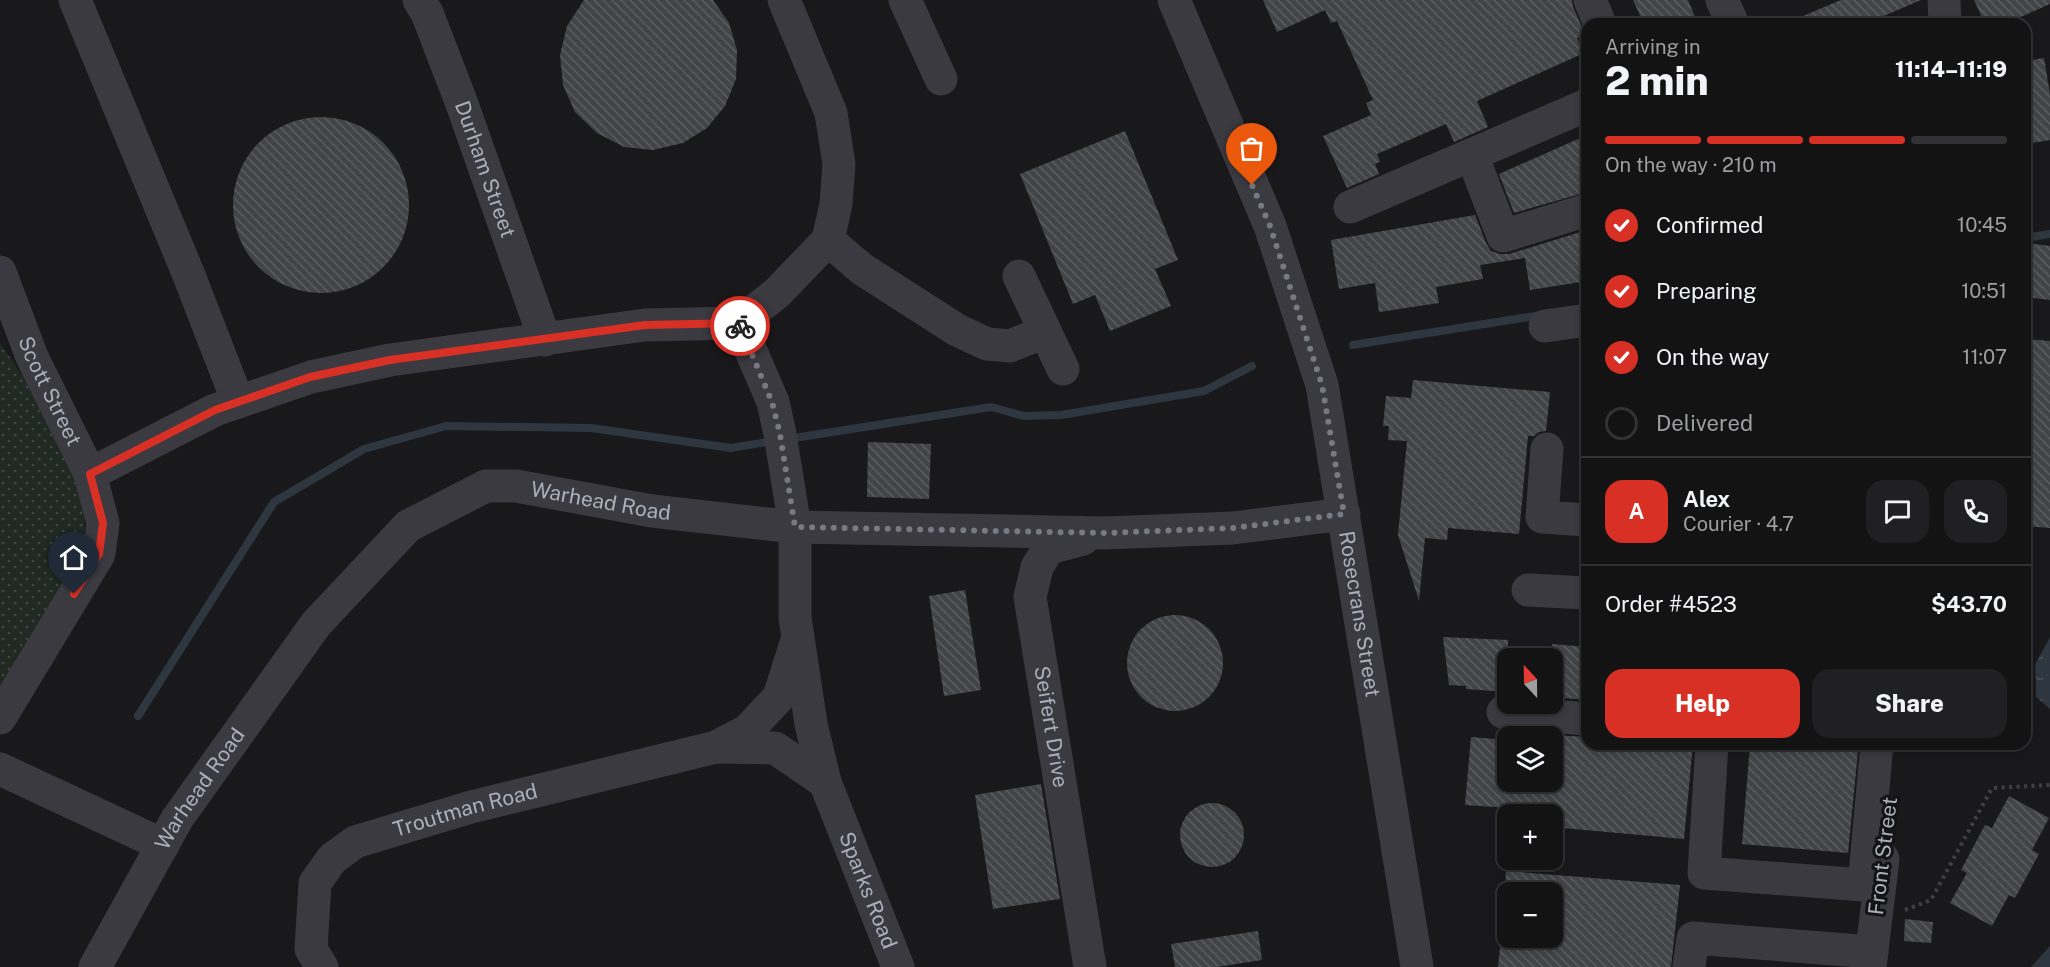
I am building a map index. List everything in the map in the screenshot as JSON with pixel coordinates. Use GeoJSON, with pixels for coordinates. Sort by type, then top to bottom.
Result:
{"type":"FeatureCollection","features":[{"type":"Feature","properties":{"kind":"street"},"geometry":{"type":"LineString","coordinates":[[75,0],[188,273],[238,402]]}},
{"type":"Feature","properties":{"kind":"street","name":"Durham Street"},"geometry":{"type":"LineString","coordinates":[[419,0],[427,13],[462,104],[545,340]]}},
{"type":"Feature","properties":{"kind":"street"},"geometry":{"type":"LineString","coordinates":[[90,474],[215,410],[310,377],[390,360],[645,325],[739,323],[777,294],[828,240],[836,204],[839,164],[831,113],[784,0]]}},
{"type":"Feature","properties":{"kind":"street"},"geometry":{"type":"LineString","coordinates":[[905,0],[940,79]]}},
{"type":"Feature","properties":{"kind":"street","name":"Rosecrans Street"},"geometry":{"type":"LineString","coordinates":[[1174,0],[1273,238],[1322,385],[1417,967]]}},
{"type":"Feature","properties":{"kind":"street"},"geometry":{"type":"LineString","coordinates":[[1590,0],[1598,18]]}},
{"type":"Feature","properties":{"kind":"street"},"geometry":{"type":"LineString","coordinates":[[1722,0],[1730,18]]}},
{"type":"Feature","properties":{"kind":"street"},"geometry":{"type":"LineString","coordinates":[[1944,0],[1945,18]]}},
{"type":"Feature","properties":{"kind":"street"},"geometry":{"type":"LineString","coordinates":[[1350,207],[1581,108]]}},
{"type":"Feature","properties":{"kind":"street"},"geometry":{"type":"LineString","coordinates":[[1472,155],[1503,236],[1581,212]]}},
{"type":"Feature","properties":{"kind":"street"},"geometry":{"type":"LineString","coordinates":[[828,240],[862,269],[957,330],[987,344],[1010,346],[1045,332]]}},
{"type":"Feature","properties":{"kind":"street","name":"Scott Street"},"geometry":{"type":"LineString","coordinates":[[0,272],[32,357],[90,474],[103,523],[99,554],[0,718]]}},
{"type":"Feature","properties":{"kind":"street"},"geometry":{"type":"LineString","coordinates":[[1019,276],[1063,369]]}},
{"type":"Feature","properties":{"kind":"street"},"geometry":{"type":"LineString","coordinates":[[0,321],[15,341],[32,357]]}},
{"type":"Feature","properties":{"kind":"street"},"geometry":{"type":"LineString","coordinates":[[1545,326],[1581,321]]}},
{"type":"Feature","properties":{"kind":"street","name":"Troutman Road"},"geometry":{"type":"LineString","coordinates":[[739,323],[772,402],[781,441],[795,527],[795,618],[811,724],[825,782],[838,814]]}},
{"type":"Feature","properties":{"kind":"street"},"geometry":{"type":"LineString","coordinates":[[1547,449],[1542,517],[1581,520]]}},
{"type":"Feature","properties":{"kind":"street","name":"Warhead Road"},"geometry":{"type":"LineString","coordinates":[[95,967],[177,819],[315,624],[408,526],[486,486],[516,486],[652,511],[795,527],[1105,533],[1233,528],[1344,514]]}},
{"type":"Feature","properties":{"kind":"street","name":"Seifert Drive"},"geometry":{"type":"LineString","coordinates":[[1090,967],[1030,597],[1036,567],[1049,548],[1105,533]]}},
{"type":"Feature","properties":{"kind":"street"},"geometry":{"type":"LineString","coordinates":[[1528,590],[1581,593]]}},
{"type":"Feature","properties":{"kind":"street","name":"Troutman Road"},"geometry":{"type":"LineString","coordinates":[[322,967],[311,949],[315,883],[332,859],[355,842],[471,807],[716,747],[747,731],[779,698],[798,637]]}},
{"type":"Feature","properties":{"kind":"street"},"geometry":{"type":"LineString","coordinates":[[1527,714],[1581,718]]}},
{"type":"Feature","properties":{"kind":"street","name":"Troutman Road"},"geometry":{"type":"LineString","coordinates":[[716,747],[775,748],[825,782]]}},
{"type":"Feature","properties":{"kind":"street"},"geometry":{"type":"LineString","coordinates":[[1712,750],[1704,873],[1864,885],[1876,750]]}},
{"type":"Feature","properties":{"kind":"street","name":"Front Street"},"geometry":{"type":"LineString","coordinates":[[1871,959],[1895,750]]}},
{"type":"Feature","properties":{"kind":"street"},"geometry":{"type":"LineString","coordinates":[[0,769],[163,845]]}},
{"type":"Feature","properties":{"kind":"street","name":"Sparks Road"},"geometry":{"type":"LineString","coordinates":[[838,814],[898,967]]}},
{"type":"Feature","properties":{"kind":"street"},"geometry":{"type":"LineString","coordinates":[[1689,967],[1693,938],[1871,959]]}},
{"type":"Feature","properties":{"kind":"path"},"geometry":{"type":"LineString","coordinates":[[1903,911],[1931,900],[1992,788],[2050,785]]}},
{"type":"Feature","properties":{"kind":"shaded area"},"geometry":{"type":"Polygon","coordinates":[[[0,343],[48,417],[62,446],[75,476],[82,505],[85,533],[76,569],[0,692],[0,343]]]}},
{"type":"Feature","properties":{"kind":"water"},"geometry":{"type":"Polygon","coordinates":[[[2050,625],[2050,711],[2036,697],[2035,665],[2050,625]]]}},
{"type":"Feature","properties":{"kind":"water"},"geometry":{"type":"Polygon","coordinates":[[[2050,907],[2050,967],[2014,967],[2050,907]]]}},
{"type":"Feature","properties":{"kind":"pier"},"geometry":{"type":"Polygon","coordinates":[[[2050,622],[2050,637],[2035,665],[2036,697],[2050,709],[2050,714],[2033,698],[2032,665],[2047,624],[2050,622]]]}},
{"type":"Feature","properties":{"kind":"pier"},"geometry":{"type":"Polygon","coordinates":[[[2050,904],[2050,946],[2031,967],[2011,967],[2050,904]]]}},
{"type":"Feature","properties":{"kind":"building"},"geometry":{"type":"Polygon","coordinates":[[[584,0],[713,0],[729,23],[737,50],[736,79],[725,106],[707,128],[683,143],[653,150],[624,147],[597,133],[575,112],[563,85],[560,55],[567,26],[584,0]]]}},
{"type":"Feature","properties":{"kind":"building"},"geometry":{"type":"Polygon","coordinates":[[[1263,0],[1572,0],[1581,25],[1581,36],[1577,38],[1581,47],[1581,54],[1477,101],[1488,127],[1454,142],[1446,124],[1377,154],[1380,162],[1375,164],[1379,174],[1347,188],[1323,136],[1371,115],[1366,103],[1373,100],[1337,21],[1331,23],[1325,10],[1277,32],[1263,0]]]}},
{"type":"Feature","properties":{"kind":"building"},"geometry":{"type":"Polygon","coordinates":[[[1633,0],[1688,0],[1696,18],[1641,18],[1633,0]]]}},
{"type":"Feature","properties":{"kind":"building"},"geometry":{"type":"Polygon","coordinates":[[[1841,0],[1921,0],[1879,18],[1798,18],[1841,0]]]}},
{"type":"Feature","properties":{"kind":"building"},"geometry":{"type":"Polygon","coordinates":[[[1974,0],[2050,0],[2050,4],[2018,18],[1982,18],[1974,0]]]}},
{"type":"Feature","properties":{"kind":"building"},"geometry":{"type":"Polygon","coordinates":[[[2044,58],[2050,94],[2050,140],[2031,143],[2031,60],[2044,58]]]}},
{"type":"Feature","properties":{"kind":"building"},"geometry":{"type":"Polygon","coordinates":[[[321,117],[355,124],[370,132],[383,143],[394,156],[402,171],[409,205],[402,239],[394,254],[383,267],[370,278],[355,286],[321,293],[287,286],[272,278],[259,267],[248,254],[240,239],[233,205],[240,171],[248,156],[259,143],[272,132],[287,124],[321,117]]]}},
{"type":"Feature","properties":{"kind":"building"},"geometry":{"type":"Polygon","coordinates":[[[1125,131],[1178,260],[1155,269],[1171,306],[1110,331],[1095,295],[1073,304],[1020,174],[1125,131]]]}},
{"type":"Feature","properties":{"kind":"building"},"geometry":{"type":"Polygon","coordinates":[[[1581,138],[1581,194],[1514,213],[1499,174],[1581,138]]]}},
{"type":"Feature","properties":{"kind":"building"},"geometry":{"type":"Polygon","coordinates":[[[1475,215],[1491,251],[1500,254],[1509,254],[1581,232],[1581,282],[1530,290],[1525,258],[1480,265],[1483,279],[1436,287],[1439,303],[1379,312],[1375,283],[1339,289],[1331,240],[1475,215]]]}},
{"type":"Feature","properties":{"kind":"building"},"geometry":{"type":"Polygon","coordinates":[[[2031,244],[2050,246],[2050,300],[2031,298],[2031,244]]]}},
{"type":"Feature","properties":{"kind":"building"},"geometry":{"type":"Polygon","coordinates":[[[2031,339],[2050,341],[2050,528],[2031,526],[2031,339]]]}},
{"type":"Feature","properties":{"kind":"building"},"geometry":{"type":"Polygon","coordinates":[[[1413,380],[1550,392],[1546,431],[1528,436],[1519,534],[1448,528],[1447,540],[1425,538],[1419,601],[1398,535],[1407,441],[1388,440],[1389,426],[1383,426],[1386,396],[1411,398],[1413,380]]]}},
{"type":"Feature","properties":{"kind":"building"},"geometry":{"type":"Polygon","coordinates":[[[868,442],[931,444],[929,499],[867,497],[868,442]]]}},
{"type":"Feature","properties":{"kind":"building"},"geometry":{"type":"Polygon","coordinates":[[[965,590],[981,690],[944,696],[929,596],[965,590]]]}},
{"type":"Feature","properties":{"kind":"building"},"geometry":{"type":"Polygon","coordinates":[[[1175,615],[1193,618],[1209,629],[1220,645],[1223,663],[1220,681],[1209,697],[1193,708],[1175,711],[1157,708],[1141,697],[1130,681],[1127,663],[1130,645],[1141,629],[1157,618],[1175,615]]]}},
{"type":"Feature","properties":{"kind":"building"},"geometry":{"type":"Polygon","coordinates":[[[1443,637],[1508,640],[1508,648],[1497,648],[1497,691],[1449,685],[1443,637]]]}},
{"type":"Feature","properties":{"kind":"building"},"geometry":{"type":"Polygon","coordinates":[[[1552,644],[1581,646],[1581,699],[1563,698],[1563,648],[1552,648],[1552,644]]]}},
{"type":"Feature","properties":{"kind":"building"},"geometry":{"type":"Polygon","coordinates":[[[1563,736],[1581,737],[1581,750],[1692,750],[1684,839],[1563,828],[1563,804],[1497,804],[1497,807],[1465,805],[1471,737],[1497,739],[1497,792],[1563,792],[1563,736]]]}},
{"type":"Feature","properties":{"kind":"building"},"geometry":{"type":"Polygon","coordinates":[[[1750,750],[1858,751],[1848,853],[1742,844],[1750,750]]]}},
{"type":"Feature","properties":{"kind":"building"},"geometry":{"type":"Polygon","coordinates":[[[1041,784],[1060,899],[993,909],[975,795],[1041,784]]]}},
{"type":"Feature","properties":{"kind":"building"},"geometry":{"type":"Polygon","coordinates":[[[2009,796],[2049,818],[2032,850],[2039,854],[2015,898],[2009,895],[1992,926],[1950,903],[1967,873],[1961,870],[1985,825],[1992,828],[2009,796]]]}},
{"type":"Feature","properties":{"kind":"building"},"geometry":{"type":"Polygon","coordinates":[[[1206,803],[1218,803],[1235,812],[1242,823],[1244,835],[1242,847],[1235,858],[1218,867],[1206,867],[1194,862],[1185,853],[1180,841],[1180,829],[1185,817],[1194,808],[1206,803]]]}},
{"type":"Feature","properties":{"kind":"building"},"geometry":{"type":"Polygon","coordinates":[[[1506,871],[1680,885],[1671,967],[1498,967],[1500,948],[1563,948],[1563,882],[1505,882],[1506,871]]]}},
{"type":"Feature","properties":{"kind":"building"},"geometry":{"type":"Polygon","coordinates":[[[1905,919],[1933,922],[1931,943],[1904,941],[1905,919]]]}},
{"type":"Feature","properties":{"kind":"building"},"geometry":{"type":"Polygon","coordinates":[[[1258,931],[1262,960],[1217,967],[1175,967],[1171,944],[1258,931]]]}},
{"type":"Feature","properties":{"kind":"waterway"},"geometry":{"type":"LineString","coordinates":[[2031,237],[2050,234]]}},
{"type":"Feature","properties":{"kind":"waterway"},"geometry":{"type":"LineString","coordinates":[[1353,345],[1541,315]]}},
{"type":"Feature","properties":{"kind":"waterway"},"geometry":{"type":"LineString","coordinates":[[788,439],[991,407],[1024,416],[1061,415],[1204,391],[1252,366]]}},
{"type":"Feature","properties":{"kind":"waterway"},"geometry":{"type":"LineString","coordinates":[[138,716],[274,502],[364,449],[446,426],[591,428],[731,448],[773,441]]}},
{"type":"Feature","properties":{"kind":"way so far"},"geometry":{"type":"LineString","coordinates":[[740,326],[772,402],[780,434],[795,527],[1105,533],[1233,528],[1344,514],[1322,385],[1270,226],[1252,185]]}},
{"type":"Feature","properties":{"kind":"route"},"geometry":{"type":"LineString","coordinates":[[74,594],[99,554],[103,523],[90,474],[215,410],[310,377],[390,360],[645,325],[739,323],[740,326]]}}]}
